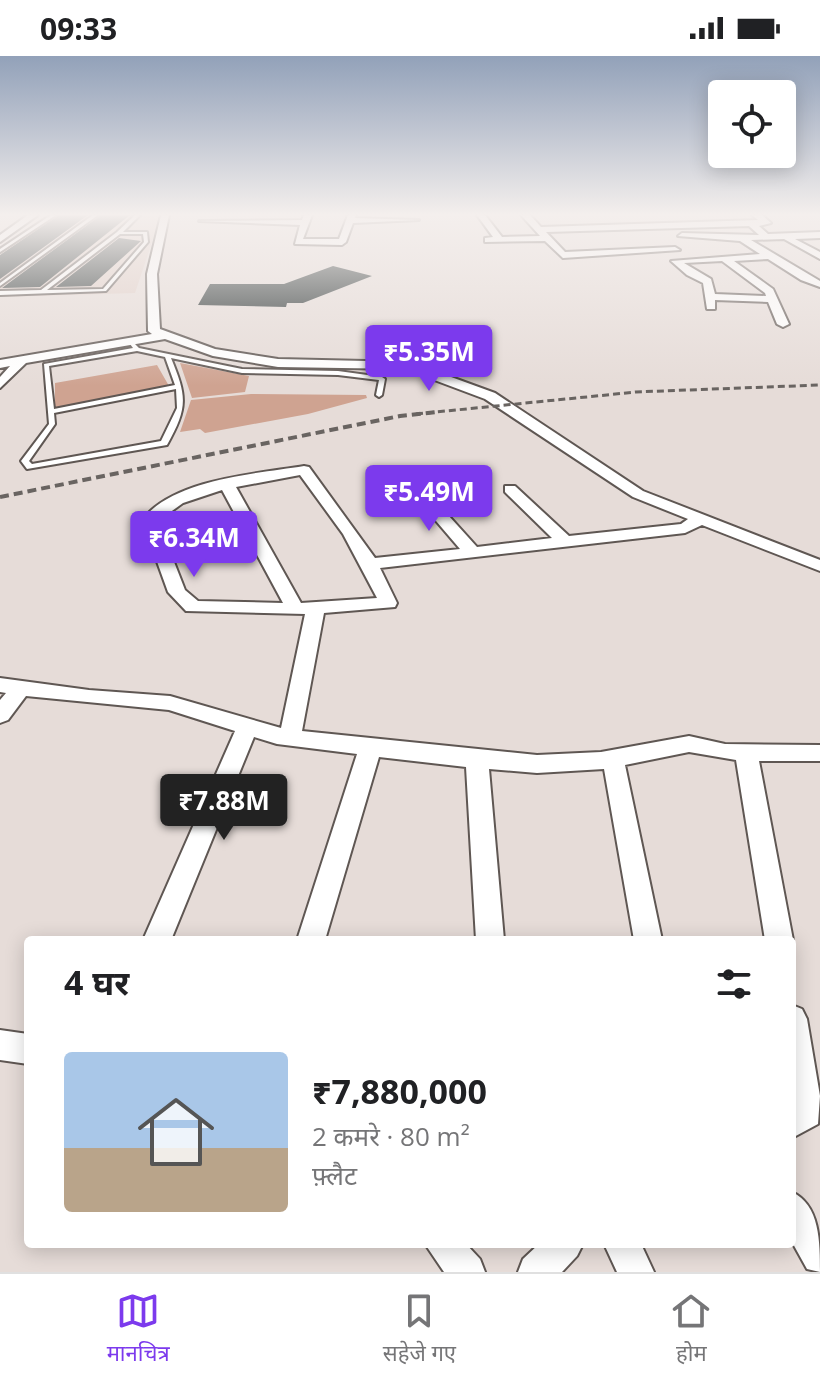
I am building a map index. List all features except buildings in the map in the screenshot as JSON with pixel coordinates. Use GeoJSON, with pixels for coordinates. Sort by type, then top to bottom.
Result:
{"type":"FeatureCollection","features":[{"type":"Feature","properties":{"kind":"street"},"geometry":{"type":"LineString","coordinates":[[152,272],[154,331],[213,352],[278,363],[406,365],[490,396],[638,494],[820,566]]}},
{"type":"Feature","properties":{"kind":"street"},"geometry":{"type":"LineString","coordinates":[[689,272],[708,281],[711,302],[772,299]]}},
{"type":"Feature","properties":{"kind":"street"},"geometry":{"type":"LineString","coordinates":[[743,272],[761,285],[772,299],[783,324]]}},
{"type":"Feature","properties":{"kind":"street"},"geometry":{"type":"LineString","coordinates":[[796,272],[817,284]]}},
{"type":"Feature","properties":{"kind":"street"},"geometry":{"type":"LineString","coordinates":[[798,286],[817,284]]}},
{"type":"Feature","properties":{"kind":"street"},"geometry":{"type":"LineString","coordinates":[[761,285],[777,287]]}},
{"type":"Feature","properties":{"kind":"street"},"geometry":{"type":"LineString","coordinates":[[0,364],[134,346],[167,335]]}},
{"type":"Feature","properties":{"kind":"street"},"geometry":{"type":"LineString","coordinates":[[0,384],[22,360]]}},
{"type":"Feature","properties":{"kind":"street"},"geometry":{"type":"LineString","coordinates":[[304,470],[343,519],[372,564],[388,603],[306,608],[193,607],[177,592],[150,520],[157,510],[195,493],[228,486],[304,470]]}},
{"type":"Feature","properties":{"kind":"street"},"geometry":{"type":"LineString","coordinates":[[228,486],[306,608],[290,737]]}},
{"type":"Feature","properties":{"kind":"street"},"geometry":{"type":"LineString","coordinates":[[415,487],[472,552]]}},
{"type":"Feature","properties":{"kind":"street"},"geometry":{"type":"LineString","coordinates":[[510,489],[564,541]]}},
{"type":"Feature","properties":{"kind":"street"},"geometry":{"type":"LineString","coordinates":[[372,564],[685,528],[700,519]]}},
{"type":"Feature","properties":{"kind":"street"},"geometry":{"type":"LineString","coordinates":[[0,715],[11,686],[170,703],[290,737],[537,764],[613,759],[689,744],[746,753],[820,753]]}},
{"type":"Feature","properties":{"kind":"street"},"geometry":{"type":"LineString","coordinates":[[159,936],[248,725]]}},
{"type":"Feature","properties":{"kind":"street"},"geometry":{"type":"LineString","coordinates":[[312,936],[371,745]]}},
{"type":"Feature","properties":{"kind":"street"},"geometry":{"type":"LineString","coordinates":[[746,753],[778,936]]}},
{"type":"Feature","properties":{"kind":"street"},"geometry":{"type":"LineString","coordinates":[[477,759],[490,936]]}},
{"type":"Feature","properties":{"kind":"street"},"geometry":{"type":"LineString","coordinates":[[613,759],[647,936]]}},
{"type":"Feature","properties":{"kind":"street"},"geometry":{"type":"LineString","coordinates":[[796,1044],[807,1113],[796,1120]]}},
{"type":"Feature","properties":{"kind":"street"},"geometry":{"type":"LineString","coordinates":[[0,1045],[24,1048]]}},
{"type":"Feature","properties":{"kind":"street"},"geometry":{"type":"LineString","coordinates":[[796,1216],[820,1256]]}},
{"type":"Feature","properties":{"kind":"street"},"geometry":{"type":"LineString","coordinates":[[446,1248],[467,1272]]}},
{"type":"Feature","properties":{"kind":"street"},"geometry":{"type":"LineString","coordinates":[[536,1272],[561,1248]]}},
{"type":"Feature","properties":{"kind":"street"},"geometry":{"type":"LineString","coordinates":[[624,1248],[636,1272]]}},
{"type":"Feature","properties":{"kind":"lane"},"geometry":{"type":"LineString","coordinates":[[0,285],[18,272]]}},
{"type":"Feature","properties":{"kind":"lane"},"geometry":{"type":"LineString","coordinates":[[43,291],[68,272]]}},
{"type":"Feature","properties":{"kind":"lane"},"geometry":{"type":"LineString","coordinates":[[0,293],[104,290],[120,272]]}},
{"type":"Feature","properties":{"kind":"lane"},"geometry":{"type":"LineString","coordinates":[[167,355],[179,386],[181,412],[164,443],[30,467],[25,461],[52,424],[46,365],[134,346],[242,371],[338,373],[382,379],[379,395]]}},
{"type":"Feature","properties":{"kind":"lane"},"geometry":{"type":"LineString","coordinates":[[51,412],[179,386]]}},
{"type":"Feature","properties":{"kind":"shaded area"},"geometry":{"type":"Polygon","coordinates":[[[0,272],[142,272],[135,293],[0,297],[0,272]]]}},
{"type":"Feature","properties":{"kind":"shaded area"},"geometry":{"type":"Polygon","coordinates":[[[180,363],[249,376],[245,392],[192,398],[180,363]]]}},
{"type":"Feature","properties":{"kind":"shaded area"},"geometry":{"type":"Polygon","coordinates":[[[157,365],[169,386],[55,408],[55,383],[157,365]]]}},
{"type":"Feature","properties":{"kind":"shaded area"},"geometry":{"type":"Polygon","coordinates":[[[251,394],[366,395],[367,398],[308,414],[205,433],[200,429],[180,432],[191,400],[251,394]]]}},
{"type":"Feature","properties":{"kind":"railway"},"geometry":{"type":"LineString","coordinates":[[436,412],[636,392],[820,385]]}},
{"type":"Feature","properties":{"kind":"railway"},"geometry":{"type":"LineString","coordinates":[[0,497],[400,416],[436,412]]}},
{"type":"Feature","properties":{"kind":"railway"},"geometry":{"type":"LineString","coordinates":[[416,414],[436,412]]}}]}
